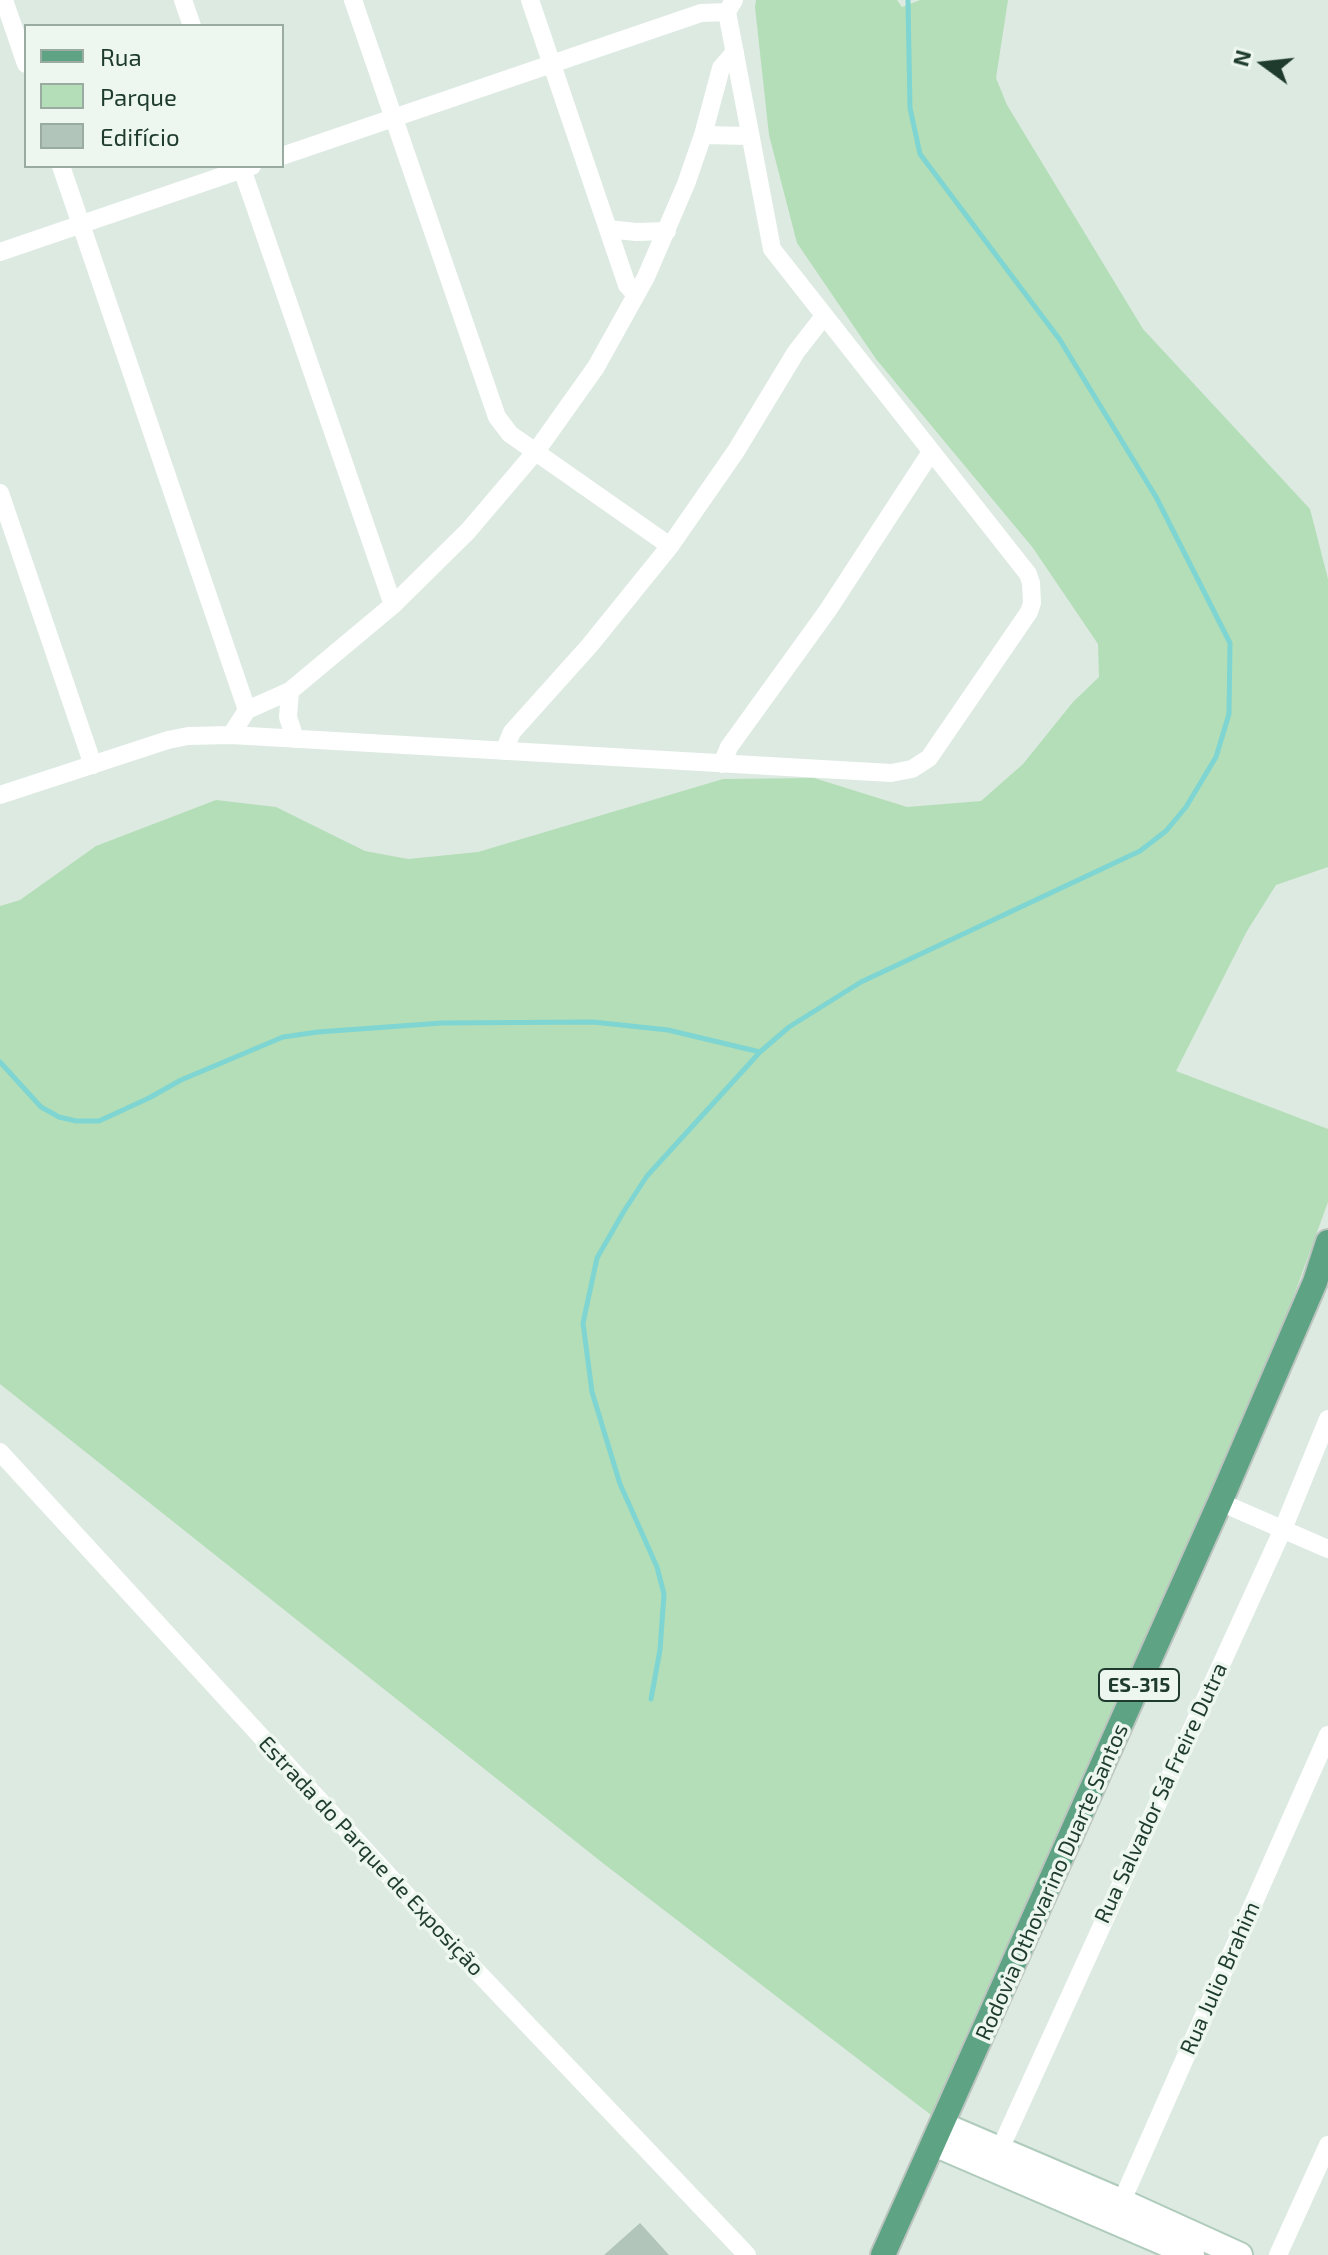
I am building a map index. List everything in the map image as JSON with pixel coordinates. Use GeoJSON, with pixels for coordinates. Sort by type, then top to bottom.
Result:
{"type":"FeatureCollection","features":[{"type":"Feature","properties":{"kind":"main road","name":"Rodovia Othovarino Duarte Santos"},"geometry":{"type":"LineString","coordinates":[[883,2255],[1220,1502],[1315,1282],[1328,1242]]}},
{"type":"Feature","properties":{"kind":"street"},"geometry":{"type":"LineString","coordinates":[[4,0],[24,58]]}},
{"type":"Feature","properties":{"kind":"street"},"geometry":{"type":"LineString","coordinates":[[183,0],[191,24]]}},
{"type":"Feature","properties":{"kind":"street"},"geometry":{"type":"LineString","coordinates":[[353,0],[497,417],[510,434],[670,546]]}},
{"type":"Feature","properties":{"kind":"street"},"geometry":{"type":"LineString","coordinates":[[530,0],[627,285],[636,295]]}},
{"type":"Feature","properties":{"kind":"street"},"geometry":{"type":"LineString","coordinates":[[0,795],[188,736],[231,735],[891,773],[912,769],[929,758],[1029,612],[1032,592],[1028,574],[772,249],[735,52],[731,6],[700,6],[551,64],[284,155]]}},
{"type":"Feature","properties":{"kind":"street"},"geometry":{"type":"LineString","coordinates":[[231,735],[247,710],[290,691],[393,605],[468,531],[537,450],[596,367],[636,295],[667,231],[703,135],[721,68],[735,52]]}},
{"type":"Feature","properties":{"kind":"street"},"geometry":{"type":"LineString","coordinates":[[703,135],[750,136]]}},
{"type":"Feature","properties":{"kind":"street"},"geometry":{"type":"LineString","coordinates":[[62,168],[247,710]]}},
{"type":"Feature","properties":{"kind":"street"},"geometry":{"type":"LineString","coordinates":[[0,252],[242,168]]}},
{"type":"Feature","properties":{"kind":"street"},"geometry":{"type":"LineString","coordinates":[[245,168],[393,605]]}},
{"type":"Feature","properties":{"kind":"street"},"geometry":{"type":"LineString","coordinates":[[608,229],[667,231]]}},
{"type":"Feature","properties":{"kind":"street"},"geometry":{"type":"LineString","coordinates":[[504,751],[512,732],[600,633],[670,546],[736,451],[796,352],[824,316]]}},
{"type":"Feature","properties":{"kind":"street"},"geometry":{"type":"LineString","coordinates":[[722,764],[729,747],[828,610],[931,452]]}},
{"type":"Feature","properties":{"kind":"street"},"geometry":{"type":"LineString","coordinates":[[0,493],[93,765]]}},
{"type":"Feature","properties":{"kind":"street"},"geometry":{"type":"LineString","coordinates":[[290,691],[288,717],[295,739]]}},
{"type":"Feature","properties":{"kind":"street","name":"Rua Salvador Sá Freire Dutra"},"geometry":{"type":"LineString","coordinates":[[996,2159],[1283,1529],[1328,1419]]}},
{"type":"Feature","properties":{"kind":"street","name":"Estrada do Parque de Exposição"},"geometry":{"type":"LineString","coordinates":[[0,1452],[468,1962],[747,2255]]}},
{"type":"Feature","properties":{"kind":"street"},"geometry":{"type":"LineString","coordinates":[[1220,1502],[1328,1549]]}},
{"type":"Feature","properties":{"kind":"street","name":"Rua Julio Brahim"},"geometry":{"type":"LineString","coordinates":[[1117,2210],[1328,1735]]}},
{"type":"Feature","properties":{"kind":"street"},"geometry":{"type":"LineString","coordinates":[[938,2135],[1117,2210],[1240,2255]]}},
{"type":"Feature","properties":{"kind":"street"},"geometry":{"type":"LineString","coordinates":[[1278,2255],[1328,2145]]}},
{"type":"Feature","properties":{"kind":"street"},"geometry":{"type":"LineString","coordinates":[[1117,2210],[1192,2255]]}},
{"type":"Feature","properties":{"kind":"green space"},"geometry":{"type":"Polygon","coordinates":[[[756,0],[897,0],[902,7],[920,0],[1008,0],[996,78],[1007,105],[1143,329],[1310,509],[1328,579],[1328,867],[1276,885],[1247,931],[1176,1071],[1328,1129],[1328,1202],[1276,1345],[931,2115],[604,1864],[0,1384],[0,906],[20,900],[96,846],[216,800],[276,807],[365,851],[408,859],[478,852],[723,779],[814,778],[907,807],[981,801],[1023,764],[1073,702],[1099,677],[1098,644],[1033,548],[876,359],[797,243],[769,135],[756,0]]]}},
{"type":"Feature","properties":{"kind":"building"},"geometry":{"type":"Polygon","coordinates":[[[640,2223],[669,2255],[604,2255],[640,2223]]]}},
{"type":"Feature","properties":{"kind":"waterway"},"geometry":{"type":"LineString","coordinates":[[651,1699],[660,1650],[664,1594],[657,1567],[620,1484],[592,1392],[583,1323],[597,1258],[624,1211],[647,1176],[760,1052],[789,1027],[861,982],[1140,851],[1166,831],[1186,807],[1216,757],[1229,714],[1230,643],[1156,497],[1060,340],[920,154],[910,108],[908,0]]}},
{"type":"Feature","properties":{"kind":"waterway"},"geometry":{"type":"LineString","coordinates":[[0,1062],[41,1107],[59,1117],[99,1121],[181,1080],[283,1037],[318,1032],[442,1023],[593,1022],[668,1030],[760,1052]]}}]}
